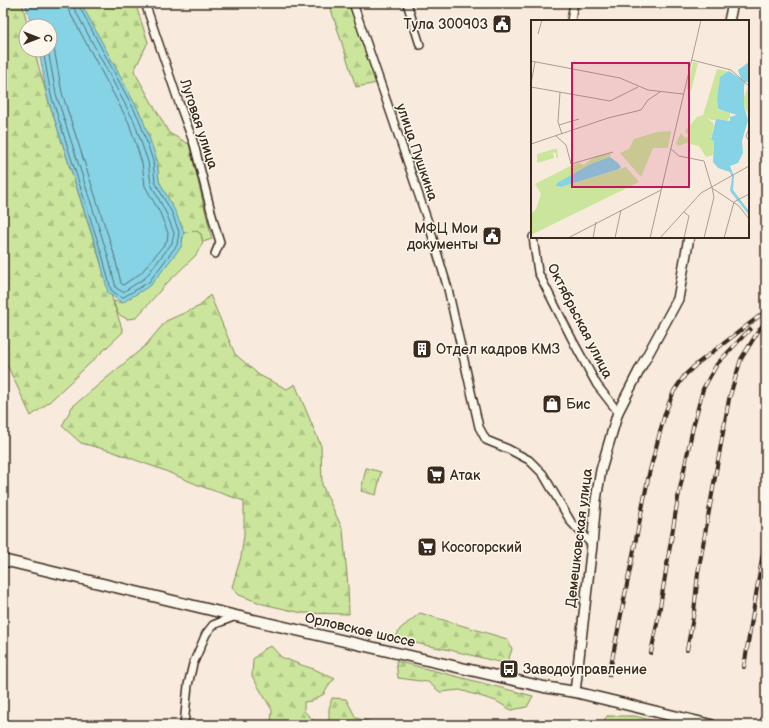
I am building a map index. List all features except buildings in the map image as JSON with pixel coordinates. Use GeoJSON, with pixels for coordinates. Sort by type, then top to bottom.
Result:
{"type":"FeatureCollection","features":[{"type":"Feature","properties":{"kind":"main road","name":"Орловское шоссе"},"geometry":{"type":"LineString","coordinates":[[3,560],[236,616],[511,680],[575,692],[711,725]]}},
{"type":"Feature","properties":{"kind":"street","name":"Луговая улица"},"geometry":{"type":"LineString","coordinates":[[145,3],[194,144],[220,242],[215,254]]}},
{"type":"Feature","properties":{"kind":"street","name":"улица Пушкина"},"geometry":{"type":"LineString","coordinates":[[353,3],[426,218],[448,289],[479,427],[486,440],[529,460],[543,474],[571,522],[592,545]]}},
{"type":"Feature","properties":{"kind":"street"},"geometry":{"type":"LineString","coordinates":[[407,3],[420,45]]}},
{"type":"Feature","properties":{"kind":"street"},"geometry":{"type":"LineString","coordinates":[[571,20],[574,3]]}},
{"type":"Feature","properties":{"kind":"street"},"geometry":{"type":"LineString","coordinates":[[729,20],[733,3]]}},
{"type":"Feature","properties":{"kind":"street","name":"Октябрьская улица"},"geometry":{"type":"LineString","coordinates":[[533,238],[538,272],[597,385],[618,412]]}},
{"type":"Feature","properties":{"kind":"street","name":"Демешковская улица"},"geometry":{"type":"LineString","coordinates":[[575,692],[596,500],[601,470],[618,412],[678,299],[689,238]]}},
{"type":"Feature","properties":{"kind":"street"},"geometry":{"type":"LineString","coordinates":[[184,725],[188,685],[193,664],[206,634],[213,625],[236,616]]}},
{"type":"Feature","properties":{"kind":"green space"},"geometry":{"type":"Polygon","coordinates":[[[3,3],[22,3],[26,18],[18,18],[18,58],[36,58],[47,96],[123,332],[47,404],[31,416],[3,356],[3,3]]]}},
{"type":"Feature","properties":{"kind":"green space"},"geometry":{"type":"Polygon","coordinates":[[[75,3],[135,3],[148,42],[134,71],[169,133],[189,144],[212,239],[203,242],[201,234],[197,231],[184,232],[159,181],[157,160],[75,3]]]}},
{"type":"Feature","properties":{"kind":"green space"},"geometry":{"type":"Polygon","coordinates":[[[329,3],[349,3],[377,83],[356,87],[329,3]]]}},
{"type":"Feature","properties":{"kind":"green space"},"geometry":{"type":"Polygon","coordinates":[[[197,231],[201,234],[203,242],[196,255],[165,285],[136,318],[127,319],[118,314],[113,301],[122,303],[181,247],[184,232],[197,231]]]}},
{"type":"Feature","properties":{"kind":"green space"},"geometry":{"type":"Polygon","coordinates":[[[210,295],[235,354],[259,375],[287,389],[295,384],[321,446],[322,485],[343,530],[349,614],[302,613],[263,604],[239,595],[232,587],[241,557],[244,535],[244,501],[203,487],[163,470],[111,451],[81,443],[62,426],[72,407],[145,346],[166,321],[200,306],[210,295]]]}},
{"type":"Feature","properties":{"kind":"green space"},"geometry":{"type":"Polygon","coordinates":[[[366,468],[381,472],[376,495],[361,491],[366,468]]]}},
{"type":"Feature","properties":{"kind":"green space"},"geometry":{"type":"Polygon","coordinates":[[[420,613],[507,639],[512,649],[507,664],[450,650],[395,639],[400,629],[420,613]]]}},
{"type":"Feature","properties":{"kind":"green space"},"geometry":{"type":"Polygon","coordinates":[[[271,646],[281,657],[314,669],[335,679],[330,683],[324,694],[311,701],[304,702],[304,711],[317,724],[329,723],[329,709],[332,698],[346,699],[356,718],[371,722],[374,725],[271,725],[272,710],[252,676],[253,659],[264,649],[271,646]]]}},
{"type":"Feature","properties":{"kind":"green space"},"geometry":{"type":"Polygon","coordinates":[[[396,661],[533,696],[527,707],[511,710],[496,701],[460,690],[440,692],[428,682],[398,678],[396,661]]]}},
{"type":"Feature","properties":{"kind":"green space"},"geometry":{"type":"Polygon","coordinates":[[[607,716],[634,716],[671,725],[601,725],[607,716]]]}},
{"type":"Feature","properties":{"kind":"water"},"geometry":{"type":"Polygon","coordinates":[[[25,3],[81,3],[142,117],[157,160],[159,181],[184,232],[181,247],[151,285],[122,303],[108,293],[100,259],[47,96],[40,58],[58,58],[58,18],[30,18],[25,3]]]}},
{"type":"Feature","properties":{"kind":"railway"},"geometry":{"type":"LineString","coordinates":[[609,675],[649,474],[665,413],[674,391],[685,375],[698,363],[766,311]]}},
{"type":"Feature","properties":{"kind":"railway"},"geometry":{"type":"LineString","coordinates":[[687,650],[694,612],[698,573],[729,399],[741,359],[766,321]]}},
{"type":"Feature","properties":{"kind":"railway"},"geometry":{"type":"LineString","coordinates":[[651,653],[678,498],[693,427],[703,389],[717,364],[750,329]]}},
{"type":"Feature","properties":{"kind":"railway"},"geometry":{"type":"LineString","coordinates":[[744,667],[766,534]]}},
{"type":"Feature","properties":{"kind":"place","name":"Тула 300903"},"geometry":{"type":"Point","coordinates":[502,24]}},
{"type":"Feature","properties":{"kind":"place","name":"МФЦ Мои документы"},"geometry":{"type":"Point","coordinates":[492,236]}},
{"type":"Feature","properties":{"kind":"place","name":"Отдел кадров КМЗ"},"geometry":{"type":"Point","coordinates":[422,349]}},
{"type":"Feature","properties":{"kind":"place","name":"Бис"},"geometry":{"type":"Point","coordinates":[552,404]}},
{"type":"Feature","properties":{"kind":"place","name":"Атак"},"geometry":{"type":"Point","coordinates":[436,475]}},
{"type":"Feature","properties":{"kind":"place","name":"Косогорский"},"geometry":{"type":"Point","coordinates":[427,547]}},
{"type":"Feature","properties":{"kind":"place","name":"Заводоуправление"},"geometry":{"type":"Point","coordinates":[509,669]}}]}
